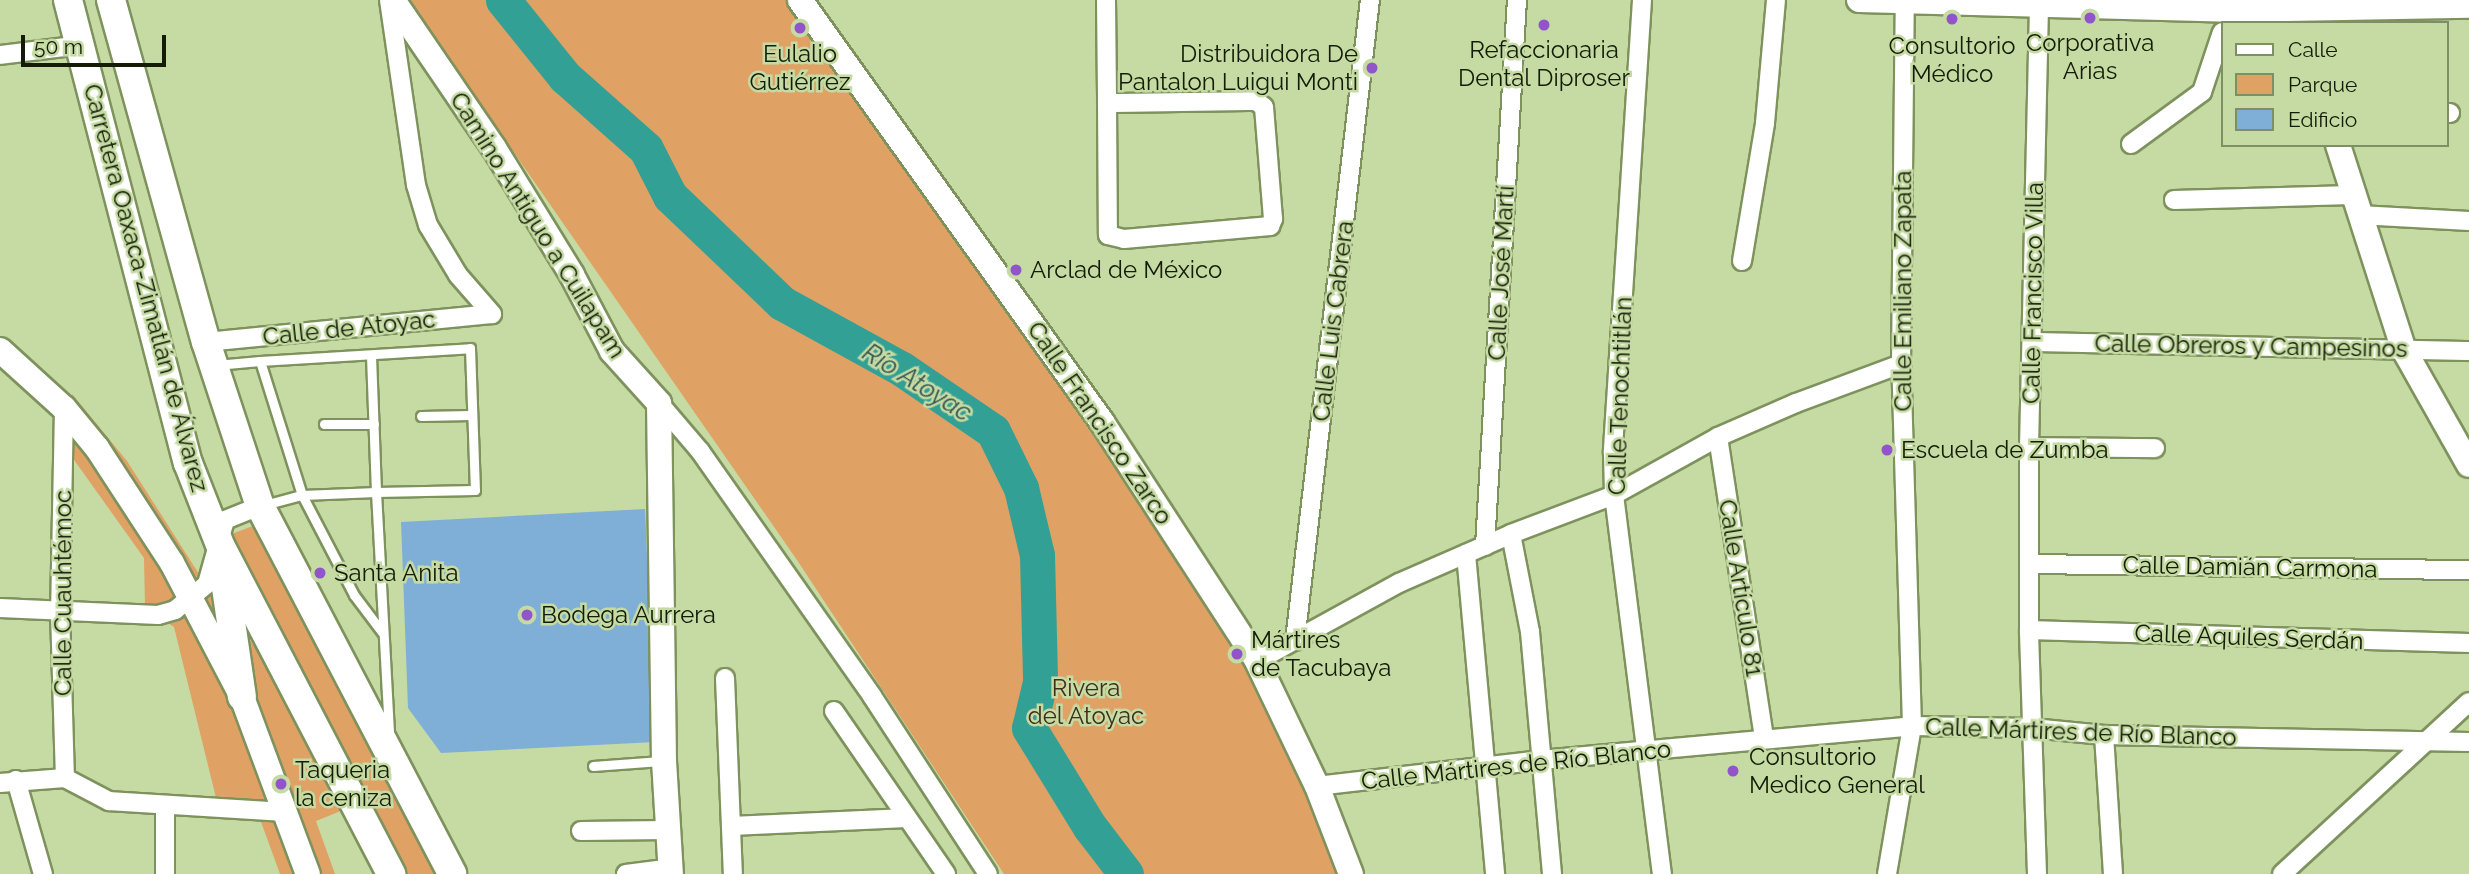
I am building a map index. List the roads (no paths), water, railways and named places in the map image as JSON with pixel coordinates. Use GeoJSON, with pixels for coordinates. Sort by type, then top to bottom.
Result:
{"type":"FeatureCollection","features":[{"type":"Feature","properties":{"kind":"main road","name":"Carretera Oaxaca-Zimatlán de Álvarez"},"geometry":{"type":"LineString","coordinates":[[68,0],[188,463],[220,547],[391,874]]}},
{"type":"Feature","properties":{"kind":"main road","name":"Carretera Oaxaca-Zimatlán de Álvarez"},"geometry":{"type":"LineString","coordinates":[[111,0],[210,354],[260,506],[452,874]]}},
{"type":"Feature","properties":{"kind":"main road"},"geometry":{"type":"LineString","coordinates":[[220,547],[242,697]]}},
{"type":"Feature","properties":{"kind":"street","name":"Calle de Atoyac"},"geometry":{"type":"LineString","coordinates":[[210,354],[492,314],[458,275],[428,225],[416,184],[391,0]]}},
{"type":"Feature","properties":{"kind":"street","name":"Camino Antiguo a Cuilapam"},"geometry":{"type":"LineString","coordinates":[[391,0],[494,148],[572,275],[612,351],[659,403]]}},
{"type":"Feature","properties":{"kind":"street","name":"Calle Francisco Zarco"},"geometry":{"type":"LineString","coordinates":[[800,0],[1101,422],[1258,661],[1317,786],[1351,874]]}},
{"type":"Feature","properties":{"kind":"street"},"geometry":{"type":"LineString","coordinates":[[1107,0],[1107,103],[1108,234],[1124,239],[1270,226],[1273,219],[1264,107],[1256,101],[1107,103]]}},
{"type":"Feature","properties":{"kind":"street","name":"Calle Luis Cabrera"},"geometry":{"type":"LineString","coordinates":[[1295,641],[1370,0]]}},
{"type":"Feature","properties":{"kind":"street","name":"Calle José Martí"},"geometry":{"type":"LineString","coordinates":[[1485,546],[1517,0]]}},
{"type":"Feature","properties":{"kind":"street","name":"Calle Tenochtitlán"},"geometry":{"type":"LineString","coordinates":[[1642,0],[1614,495],[1662,874]]}},
{"type":"Feature","properties":{"kind":"street"},"geometry":{"type":"LineString","coordinates":[[1742,261],[1765,123],[1776,0]]}},
{"type":"Feature","properties":{"kind":"street"},"geometry":{"type":"LineString","coordinates":[[1859,0],[2166,4],[2223,21]]}},
{"type":"Feature","properties":{"kind":"street","name":"Calle Emiliano Zapata"},"geometry":{"type":"LineString","coordinates":[[1887,874],[1912,726],[1901,363],[1905,0]]}},
{"type":"Feature","properties":{"kind":"street","name":"Calle Francisco Villa"},"geometry":{"type":"LineString","coordinates":[[2037,874],[2029,630],[2029,447],[2039,3]]}},
{"type":"Feature","properties":{"kind":"street"},"geometry":{"type":"LineString","coordinates":[[2233,21],[2303,11],[2469,6]]}},
{"type":"Feature","properties":{"kind":"street"},"geometry":{"type":"LineString","coordinates":[[2131,144],[2202,93],[2220,40]]}},
{"type":"Feature","properties":{"kind":"street"},"geometry":{"type":"LineString","coordinates":[[0,55],[81,45]]}},
{"type":"Feature","properties":{"kind":"street"},"geometry":{"type":"LineString","coordinates":[[2339,147],[2403,348],[2469,465]]}},
{"type":"Feature","properties":{"kind":"street"},"geometry":{"type":"LineString","coordinates":[[2174,200],[2355,205],[2469,221]]}},
{"type":"Feature","properties":{"kind":"street","name":"Calle Obreros y Campesinos"},"geometry":{"type":"LineString","coordinates":[[2032,342],[2469,351]]}},
{"type":"Feature","properties":{"kind":"street"},"geometry":{"type":"LineString","coordinates":[[0,350],[64,408],[97,449],[191,600],[242,697],[307,874]]}},
{"type":"Feature","properties":{"kind":"street"},"geometry":{"type":"LineString","coordinates":[[1258,661],[1399,583],[1511,534],[1614,495],[1718,437],[1901,363]]}},
{"type":"Feature","properties":{"kind":"street"},"geometry":{"type":"LineString","coordinates":[[626,874],[671,871],[664,761],[659,403]]}},
{"type":"Feature","properties":{"kind":"street"},"geometry":{"type":"LineString","coordinates":[[659,403],[700,451],[872,696],[988,874]]}},
{"type":"Feature","properties":{"kind":"street","name":"Calle Cuauhtémoc"},"geometry":{"type":"LineString","coordinates":[[64,408],[60,611],[65,778]]}},
{"type":"Feature","properties":{"kind":"street","name":"Calle Artículo 81"},"geometry":{"type":"LineString","coordinates":[[1718,437],[1764,739]]}},
{"type":"Feature","properties":{"kind":"street"},"geometry":{"type":"LineString","coordinates":[[2029,447],[2155,449]]}},
{"type":"Feature","properties":{"kind":"street"},"geometry":{"type":"LineString","coordinates":[[0,608],[158,615],[191,600],[207,584],[220,547],[222,530],[230,515],[260,506]]}},
{"type":"Feature","properties":{"kind":"street"},"geometry":{"type":"LineString","coordinates":[[1511,534],[1530,632],[1552,874]]}},
{"type":"Feature","properties":{"kind":"street"},"geometry":{"type":"LineString","coordinates":[[1466,554],[1495,874]]}},
{"type":"Feature","properties":{"kind":"street","name":"Calle Damián Carmona"},"geometry":{"type":"LineString","coordinates":[[2030,564],[2469,570]]}},
{"type":"Feature","properties":{"kind":"street","name":"Calle Aquiles Serdán"},"geometry":{"type":"LineString","coordinates":[[2029,630],[2469,643]]}},
{"type":"Feature","properties":{"kind":"street"},"geometry":{"type":"LineString","coordinates":[[725,678],[733,874]]}},
{"type":"Feature","properties":{"kind":"street"},"geometry":{"type":"LineString","coordinates":[[2282,874],[2469,702]]}},
{"type":"Feature","properties":{"kind":"street"},"geometry":{"type":"LineString","coordinates":[[834,711],[946,874]]}},
{"type":"Feature","properties":{"kind":"street","name":"Calle Mártires de Río Blanco"},"geometry":{"type":"LineString","coordinates":[[1317,786],[1541,760],[1912,726],[2032,728],[2104,736],[2469,742]]}},
{"type":"Feature","properties":{"kind":"street"},"geometry":{"type":"LineString","coordinates":[[2104,736],[2113,874]]}},
{"type":"Feature","properties":{"kind":"street"},"geometry":{"type":"LineString","coordinates":[[43,874],[8,781],[65,778],[109,801],[284,812]]}},
{"type":"Feature","properties":{"kind":"street"},"geometry":{"type":"LineString","coordinates":[[165,806],[165,874]]}},
{"type":"Feature","properties":{"kind":"street"},"geometry":{"type":"LineString","coordinates":[[731,826],[908,818]]}},
{"type":"Feature","properties":{"kind":"street"},"geometry":{"type":"LineString","coordinates":[[582,831],[667,830]]}},
{"type":"Feature","properties":{"kind":"lane"},"geometry":{"type":"LineString","coordinates":[[210,354],[260,361],[470,348],[475,490],[302,495],[260,506]]}},
{"type":"Feature","properties":{"kind":"lane"},"geometry":{"type":"LineString","coordinates":[[371,355],[391,761]]}},
{"type":"Feature","properties":{"kind":"lane"},"geometry":{"type":"LineString","coordinates":[[260,361],[302,495],[354,595],[383,634]]}},
{"type":"Feature","properties":{"kind":"lane"},"geometry":{"type":"LineString","coordinates":[[421,416],[471,415]]}},
{"type":"Feature","properties":{"kind":"lane"},"geometry":{"type":"LineString","coordinates":[[324,424],[374,424]]}},
{"type":"Feature","properties":{"kind":"lane"},"geometry":{"type":"LineString","coordinates":[[593,766],[664,761]]}},
{"type":"Feature","properties":{"kind":"waterway","name":"Río Atoyac"},"geometry":{"type":"LineString","coordinates":[[503,0],[565,77],[646,149],[670,196],[782,303],[902,369],[993,431],[1021,488],[1037,555],[1040,682],[1029,728],[1090,827],[1126,874]]}},
{"type":"Feature","properties":{"kind":"place","name":"Corporativa Arias"},"geometry":{"type":"Point","coordinates":[2090,18]}},
{"type":"Feature","properties":{"kind":"place","name":"Consultorio Médico"},"geometry":{"type":"Point","coordinates":[1952,19]}},
{"type":"Feature","properties":{"kind":"place","name":"Refaccionaria Dental Diproser"},"geometry":{"type":"Point","coordinates":[1544,25]}},
{"type":"Feature","properties":{"kind":"place","name":"Eulalio Gutiérrez"},"geometry":{"type":"Point","coordinates":[800,28]}},
{"type":"Feature","properties":{"kind":"place","name":"Distribuidora De Pantalon Luigui Monti"},"geometry":{"type":"Point","coordinates":[1372,68]}},
{"type":"Feature","properties":{"kind":"place","name":"Arclad de México"},"geometry":{"type":"Point","coordinates":[1016,270]}},
{"type":"Feature","properties":{"kind":"place","name":"Escuela de Zumba"},"geometry":{"type":"Point","coordinates":[1887,450]}},
{"type":"Feature","properties":{"kind":"place","name":"Santa Anita"},"geometry":{"type":"Point","coordinates":[320,573]}},
{"type":"Feature","properties":{"kind":"place","name":"Bodega Aurrera"},"geometry":{"type":"Point","coordinates":[527,615]}},
{"type":"Feature","properties":{"kind":"place","name":"Mártires de Tacubaya"},"geometry":{"type":"Point","coordinates":[1237,654]}},
{"type":"Feature","properties":{"kind":"place","name":"Consultorio Medico General"},"geometry":{"type":"Point","coordinates":[1733,771]}},
{"type":"Feature","properties":{"kind":"place","name":"Taqueria la ceniza"},"geometry":{"type":"Point","coordinates":[281,784]}},
{"type":"Feature","properties":{"kind":"park label","name":"Rivera del Atoyac"},"geometry":{"type":"Point","coordinates":[1086,702]}}]}
